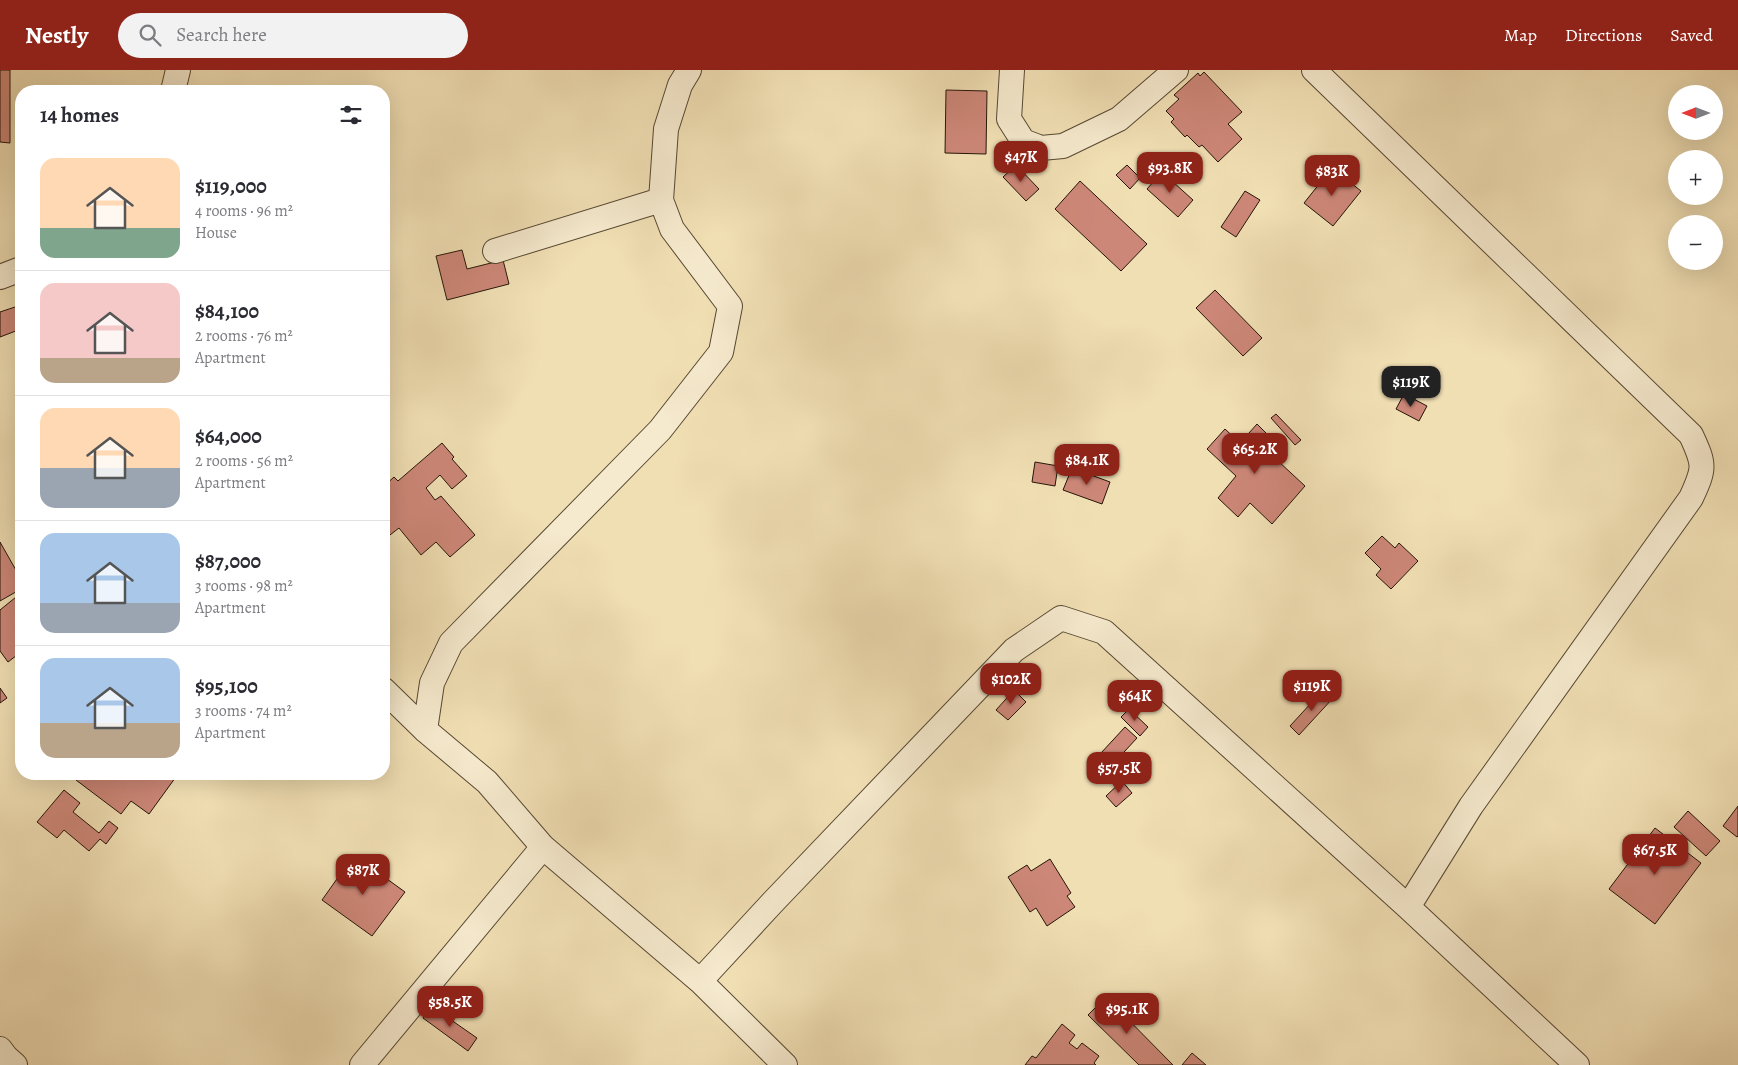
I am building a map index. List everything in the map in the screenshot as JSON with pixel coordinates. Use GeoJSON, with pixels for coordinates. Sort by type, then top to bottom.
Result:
{"type":"FeatureCollection","features":[{"type":"Feature","properties":{"kind":"street"},"geometry":{"type":"LineString","coordinates":[[174,85],[178,70]]}},
{"type":"Feature","properties":{"kind":"street"},"geometry":{"type":"LineString","coordinates":[[425,730],[432,683],[451,643],[660,430],[721,352],[730,306],[672,230],[661,200],[666,129],[680,85],[689,70]]}},
{"type":"Feature","properties":{"kind":"street"},"geometry":{"type":"LineString","coordinates":[[1012,70],[1009,120],[1023,141],[1041,148],[1063,146],[1119,118],[1176,70]]}},
{"type":"Feature","properties":{"kind":"street"},"geometry":{"type":"LineString","coordinates":[[1314,70],[1691,435],[1702,457],[1702,475],[1691,498],[1471,806],[1408,907]]}},
{"type":"Feature","properties":{"kind":"street"},"geometry":{"type":"LineString","coordinates":[[495,251],[661,200]]}},
{"type":"Feature","properties":{"kind":"street"},"geometry":{"type":"LineString","coordinates":[[0,277],[15,271]]}},
{"type":"Feature","properties":{"kind":"street"},"geometry":{"type":"LineString","coordinates":[[700,981],[1014,650],[1061,618],[1104,632],[1408,907],[1577,1065]]}},
{"type":"Feature","properties":{"kind":"street"},"geometry":{"type":"LineString","coordinates":[[390,696],[425,730],[486,782],[543,847],[700,981],[785,1065]]}},
{"type":"Feature","properties":{"kind":"street"},"geometry":{"type":"LineString","coordinates":[[362,1065],[543,847]]}},
{"type":"Feature","properties":{"kind":"street"},"geometry":{"type":"LineString","coordinates":[[0,1049],[15,1065]]}},
{"type":"Feature","properties":{"kind":"building"},"geometry":{"type":"Polygon","coordinates":[[[0,70],[10,70],[10,143],[0,142],[0,70]]]}},
{"type":"Feature","properties":{"kind":"building"},"geometry":{"type":"Polygon","coordinates":[[[1204,72],[1242,112],[1228,124],[1242,139],[1218,162],[1202,145],[1199,147],[1187,135],[1185,137],[1171,122],[1174,119],[1166,111],[1179,99],[1174,95],[1198,73],[1200,76],[1204,72]]]}},
{"type":"Feature","properties":{"kind":"building"},"geometry":{"type":"Polygon","coordinates":[[[946,90],[987,91],[986,154],[945,153],[946,90]]]}},
{"type":"Feature","properties":{"kind":"building"},"geometry":{"type":"Polygon","coordinates":[[[1016,165],[1039,189],[1026,201],[1003,177],[1016,165]]]}},
{"type":"Feature","properties":{"kind":"building"},"geometry":{"type":"Polygon","coordinates":[[[1127,165],[1140,178],[1130,189],[1116,175],[1127,165]]]}},
{"type":"Feature","properties":{"kind":"building"},"geometry":{"type":"Polygon","coordinates":[[[1332,168],[1361,191],[1333,226],[1304,203],[1332,168]]]}},
{"type":"Feature","properties":{"kind":"building"},"geometry":{"type":"Polygon","coordinates":[[[1162,172],[1193,200],[1178,217],[1147,189],[1162,172]]]}},
{"type":"Feature","properties":{"kind":"building"},"geometry":{"type":"Polygon","coordinates":[[[1080,181],[1147,244],[1121,271],[1055,209],[1080,181]]]}},
{"type":"Feature","properties":{"kind":"building"},"geometry":{"type":"Polygon","coordinates":[[[1245,191],[1260,200],[1236,237],[1221,227],[1245,191]]]}},
{"type":"Feature","properties":{"kind":"building"},"geometry":{"type":"Polygon","coordinates":[[[462,250],[467,269],[503,260],[509,284],[447,300],[436,256],[462,250]]]}},
{"type":"Feature","properties":{"kind":"building"},"geometry":{"type":"Polygon","coordinates":[[[1215,290],[1262,338],[1243,356],[1196,308],[1215,290]]]}},
{"type":"Feature","properties":{"kind":"building"},"geometry":{"type":"Polygon","coordinates":[[[15,307],[15,331],[0,337],[0,312],[15,307]]]}},
{"type":"Feature","properties":{"kind":"building"},"geometry":{"type":"Polygon","coordinates":[[[1404,394],[1427,406],[1419,421],[1396,409],[1404,394]]]}},
{"type":"Feature","properties":{"kind":"building"},"geometry":{"type":"Polygon","coordinates":[[[1276,414],[1301,440],[1295,445],[1271,418],[1276,414]]]}},
{"type":"Feature","properties":{"kind":"building"},"geometry":{"type":"Polygon","coordinates":[[[1257,424],[1272,439],[1264,448],[1305,486],[1272,524],[1250,503],[1238,517],[1218,498],[1236,476],[1207,449],[1225,429],[1240,443],[1257,424]]]}},
{"type":"Feature","properties":{"kind":"building"},"geometry":{"type":"Polygon","coordinates":[[[442,443],[454,457],[452,459],[467,476],[452,489],[440,475],[426,488],[435,500],[441,496],[475,535],[450,557],[436,542],[421,555],[399,528],[390,535],[390,481],[394,477],[398,481],[442,443]]]}},
{"type":"Feature","properties":{"kind":"building"},"geometry":{"type":"Polygon","coordinates":[[[1035,462],[1058,466],[1055,486],[1032,482],[1035,462]]]}},
{"type":"Feature","properties":{"kind":"building"},"geometry":{"type":"Polygon","coordinates":[[[1072,468],[1110,482],[1102,504],[1063,490],[1072,468]]]}},
{"type":"Feature","properties":{"kind":"building"},"geometry":{"type":"Polygon","coordinates":[[[1382,536],[1395,548],[1399,543],[1418,561],[1391,589],[1376,575],[1381,569],[1365,553],[1382,536]]]}},
{"type":"Feature","properties":{"kind":"building"},"geometry":{"type":"Polygon","coordinates":[[[0,542],[15,568],[15,592],[0,601],[0,542]]]}},
{"type":"Feature","properties":{"kind":"building"},"geometry":{"type":"Polygon","coordinates":[[[15,598],[15,657],[8,662],[0,651],[0,610],[15,598]]]}},
{"type":"Feature","properties":{"kind":"building"},"geometry":{"type":"Polygon","coordinates":[[[0,688],[7,698],[0,703],[0,688]]]}},
{"type":"Feature","properties":{"kind":"building"},"geometry":{"type":"Polygon","coordinates":[[[1324,689],[1333,698],[1299,735],[1290,726],[1324,689]]]}},
{"type":"Feature","properties":{"kind":"building"},"geometry":{"type":"Polygon","coordinates":[[[1014,690],[1026,702],[1008,720],[996,710],[1014,690]]]}},
{"type":"Feature","properties":{"kind":"building"},"geometry":{"type":"Polygon","coordinates":[[[1129,709],[1148,727],[1140,736],[1121,717],[1129,709]]]}},
{"type":"Feature","properties":{"kind":"building"},"geometry":{"type":"Polygon","coordinates":[[[1125,727],[1137,738],[1113,764],[1101,753],[1125,727]]]}},
{"type":"Feature","properties":{"kind":"building"},"geometry":{"type":"Polygon","coordinates":[[[76,780],[174,780],[149,814],[131,801],[121,814],[76,780]]]}},
{"type":"Feature","properties":{"kind":"building"},"geometry":{"type":"Polygon","coordinates":[[[1122,781],[1132,793],[1116,807],[1106,796],[1122,781]]]}},
{"type":"Feature","properties":{"kind":"building"},"geometry":{"type":"Polygon","coordinates":[[[64,790],[80,803],[73,812],[99,833],[109,821],[118,828],[106,844],[100,839],[89,851],[64,830],[57,838],[37,822],[64,790]]]}},
{"type":"Feature","properties":{"kind":"building"},"geometry":{"type":"Polygon","coordinates":[[[1738,806],[1738,836],[1737,837],[1723,826],[1738,806]]]}},
{"type":"Feature","properties":{"kind":"building"},"geometry":{"type":"Polygon","coordinates":[[[1688,811],[1720,841],[1706,856],[1674,827],[1688,811]]]}},
{"type":"Feature","properties":{"kind":"building"},"geometry":{"type":"Polygon","coordinates":[[[1655,828],[1701,863],[1655,924],[1609,889],[1655,828]]]}},
{"type":"Feature","properties":{"kind":"building"},"geometry":{"type":"Polygon","coordinates":[[[354,855],[405,892],[372,936],[322,900],[354,855]]]}},
{"type":"Feature","properties":{"kind":"building"},"geometry":{"type":"Polygon","coordinates":[[[1050,859],[1071,893],[1067,896],[1075,907],[1047,926],[1036,908],[1030,912],[1008,877],[1027,865],[1031,871],[1050,859]]]}},
{"type":"Feature","properties":{"kind":"building"},"geometry":{"type":"Polygon","coordinates":[[[1106,997],[1173,1065],[1139,1065],[1088,1015],[1106,997]]]}},
{"type":"Feature","properties":{"kind":"building"},"geometry":{"type":"Polygon","coordinates":[[[431,1006],[477,1038],[468,1051],[423,1018],[431,1006]]]}},
{"type":"Feature","properties":{"kind":"building"},"geometry":{"type":"Polygon","coordinates":[[[1062,1024],[1075,1035],[1069,1043],[1077,1049],[1082,1043],[1099,1056],[1094,1063],[1096,1065],[1025,1065],[1032,1056],[1036,1058],[1062,1024]]]}},
{"type":"Feature","properties":{"kind":"building"},"geometry":{"type":"Polygon","coordinates":[[[1192,1053],[1206,1065],[1182,1065],[1192,1053]]]}}]}
